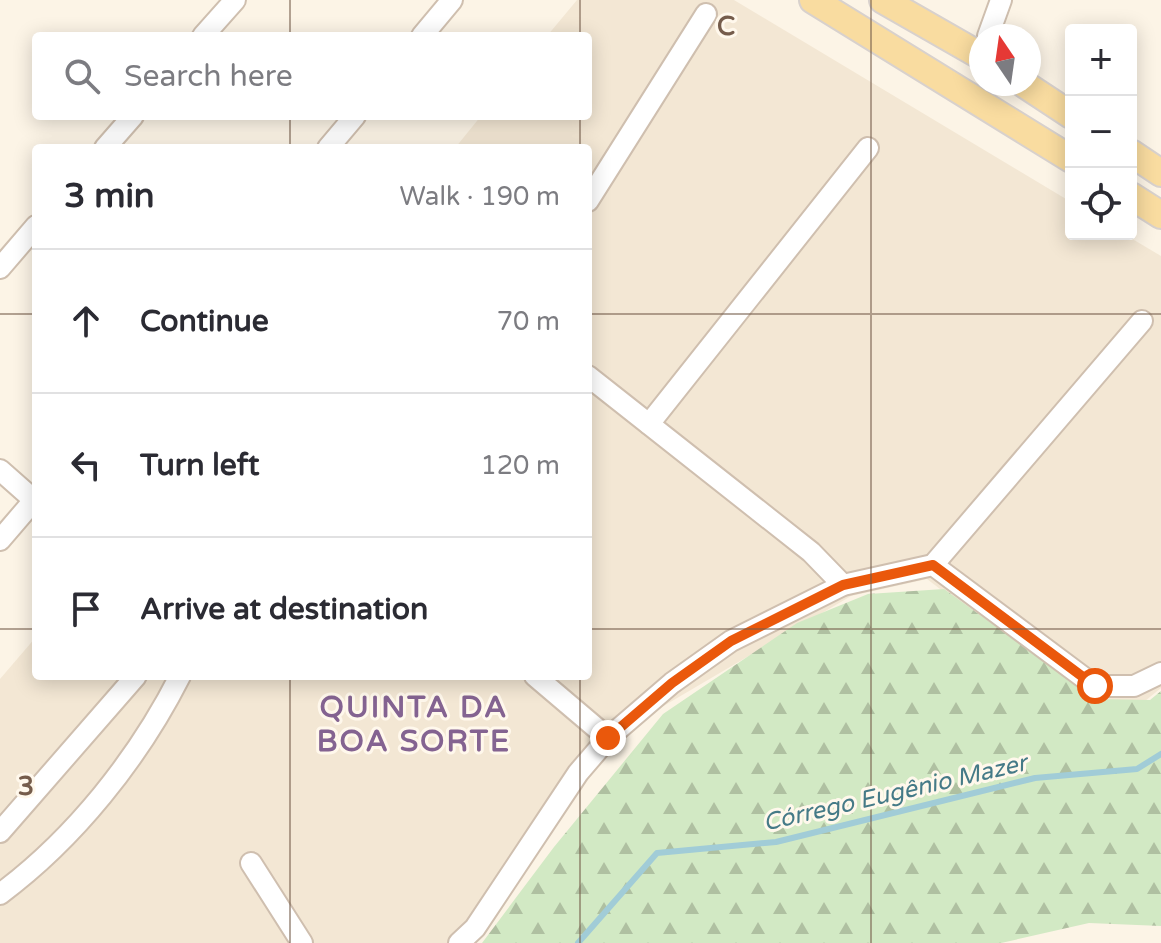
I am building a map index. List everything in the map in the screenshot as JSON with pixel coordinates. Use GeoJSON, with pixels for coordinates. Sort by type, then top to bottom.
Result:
{"type":"FeatureCollection","features":[{"type":"Feature","properties":{"kind":"main road"},"geometry":{"type":"LineString","coordinates":[[813,0],[1065,155]]}},
{"type":"Feature","properties":{"kind":"main road"},"geometry":{"type":"LineString","coordinates":[[883,0],[969,48]]}},
{"type":"Feature","properties":{"kind":"main road"},"geometry":{"type":"LineString","coordinates":[[1041,95],[1065,111]]}},
{"type":"Feature","properties":{"kind":"main road"},"geometry":{"type":"LineString","coordinates":[[1137,157],[1161,173]]}},
{"type":"Feature","properties":{"kind":"main road"},"geometry":{"type":"LineString","coordinates":[[1137,200],[1161,215]]}},
{"type":"Feature","properties":{"kind":"street"},"geometry":{"type":"LineString","coordinates":[[207,32],[235,0]]}},
{"type":"Feature","properties":{"kind":"street"},"geometry":{"type":"LineString","coordinates":[[425,32],[452,0]]}},
{"type":"Feature","properties":{"kind":"street"},"geometry":{"type":"LineString","coordinates":[[992,24],[1001,0]]}},
{"type":"Feature","properties":{"kind":"street"},"geometry":{"type":"LineString","coordinates":[[592,195],[706,14]]}},
{"type":"Feature","properties":{"kind":"street"},"geometry":{"type":"LineString","coordinates":[[108,144],[130,120]]}},
{"type":"Feature","properties":{"kind":"street"},"geometry":{"type":"LineString","coordinates":[[331,144],[352,120]]}},
{"type":"Feature","properties":{"kind":"street"},"geometry":{"type":"LineString","coordinates":[[649,424],[868,148]]}},
{"type":"Feature","properties":{"kind":"street"},"geometry":{"type":"LineString","coordinates":[[0,268],[32,231]]}},
{"type":"Feature","properties":{"kind":"street"},"geometry":{"type":"LineString","coordinates":[[459,943],[475,928],[578,773],[608,738],[672,683],[731,641],[843,585],[933,565],[1142,321]]}},
{"type":"Feature","properties":{"kind":"street"},"geometry":{"type":"LineString","coordinates":[[592,379],[811,552],[843,585]]}},
{"type":"Feature","properties":{"kind":"street"},"geometry":{"type":"LineString","coordinates":[[0,470],[32,497]]}},
{"type":"Feature","properties":{"kind":"street"},"geometry":{"type":"LineString","coordinates":[[0,540],[32,503]]}},
{"type":"Feature","properties":{"kind":"street"},"geometry":{"type":"LineString","coordinates":[[933,565],[1095,686],[1134,686],[1161,673]]}},
{"type":"Feature","properties":{"kind":"street"},"geometry":{"type":"LineString","coordinates":[[0,832],[133,680]]}},
{"type":"Feature","properties":{"kind":"street"},"geometry":{"type":"LineString","coordinates":[[0,894],[33,869],[101,795],[155,725],[178,680]]}},
{"type":"Feature","properties":{"kind":"street"},"geometry":{"type":"LineString","coordinates":[[540,680],[608,738]]}},
{"type":"Feature","properties":{"kind":"street"},"geometry":{"type":"LineString","coordinates":[[251,863],[302,943]]}},
{"type":"Feature","properties":{"kind":"shaded area"},"geometry":{"type":"Polygon","coordinates":[[[577,0],[734,0],[1065,198],[1065,240],[1134,240],[1161,256],[1161,688],[1134,710],[1081,697],[927,579],[851,596],[609,738],[457,943],[0,943],[0,679],[32,642],[32,680],[592,680],[592,144],[458,144],[478,120],[592,120],[592,32],[550,32],[577,0]]]}},
{"type":"Feature","properties":{"kind":"green space"},"geometry":{"type":"Polygon","coordinates":[[[944,589],[1096,699],[1150,700],[1161,691],[1161,926],[1089,923],[1001,943],[482,943],[554,847],[663,714],[797,623],[868,594],[944,589]]]}},
{"type":"Feature","properties":{"kind":"waterway","name":"Córrego Eugênio Mazer"},"geometry":{"type":"LineString","coordinates":[[578,943],[657,853],[776,842],[1035,778],[1137,769],[1161,754]]}},
{"type":"Feature","properties":{"kind":"district","name":"QUINTA DA BOA SORTE"},"geometry":{"type":"Point","coordinates":[414,724]}},
{"type":"Feature","properties":{"kind":"route"},"geometry":{"type":"LineString","coordinates":[[608,738],[672,683],[731,641],[843,585],[933,565],[1095,686]]}}]}
